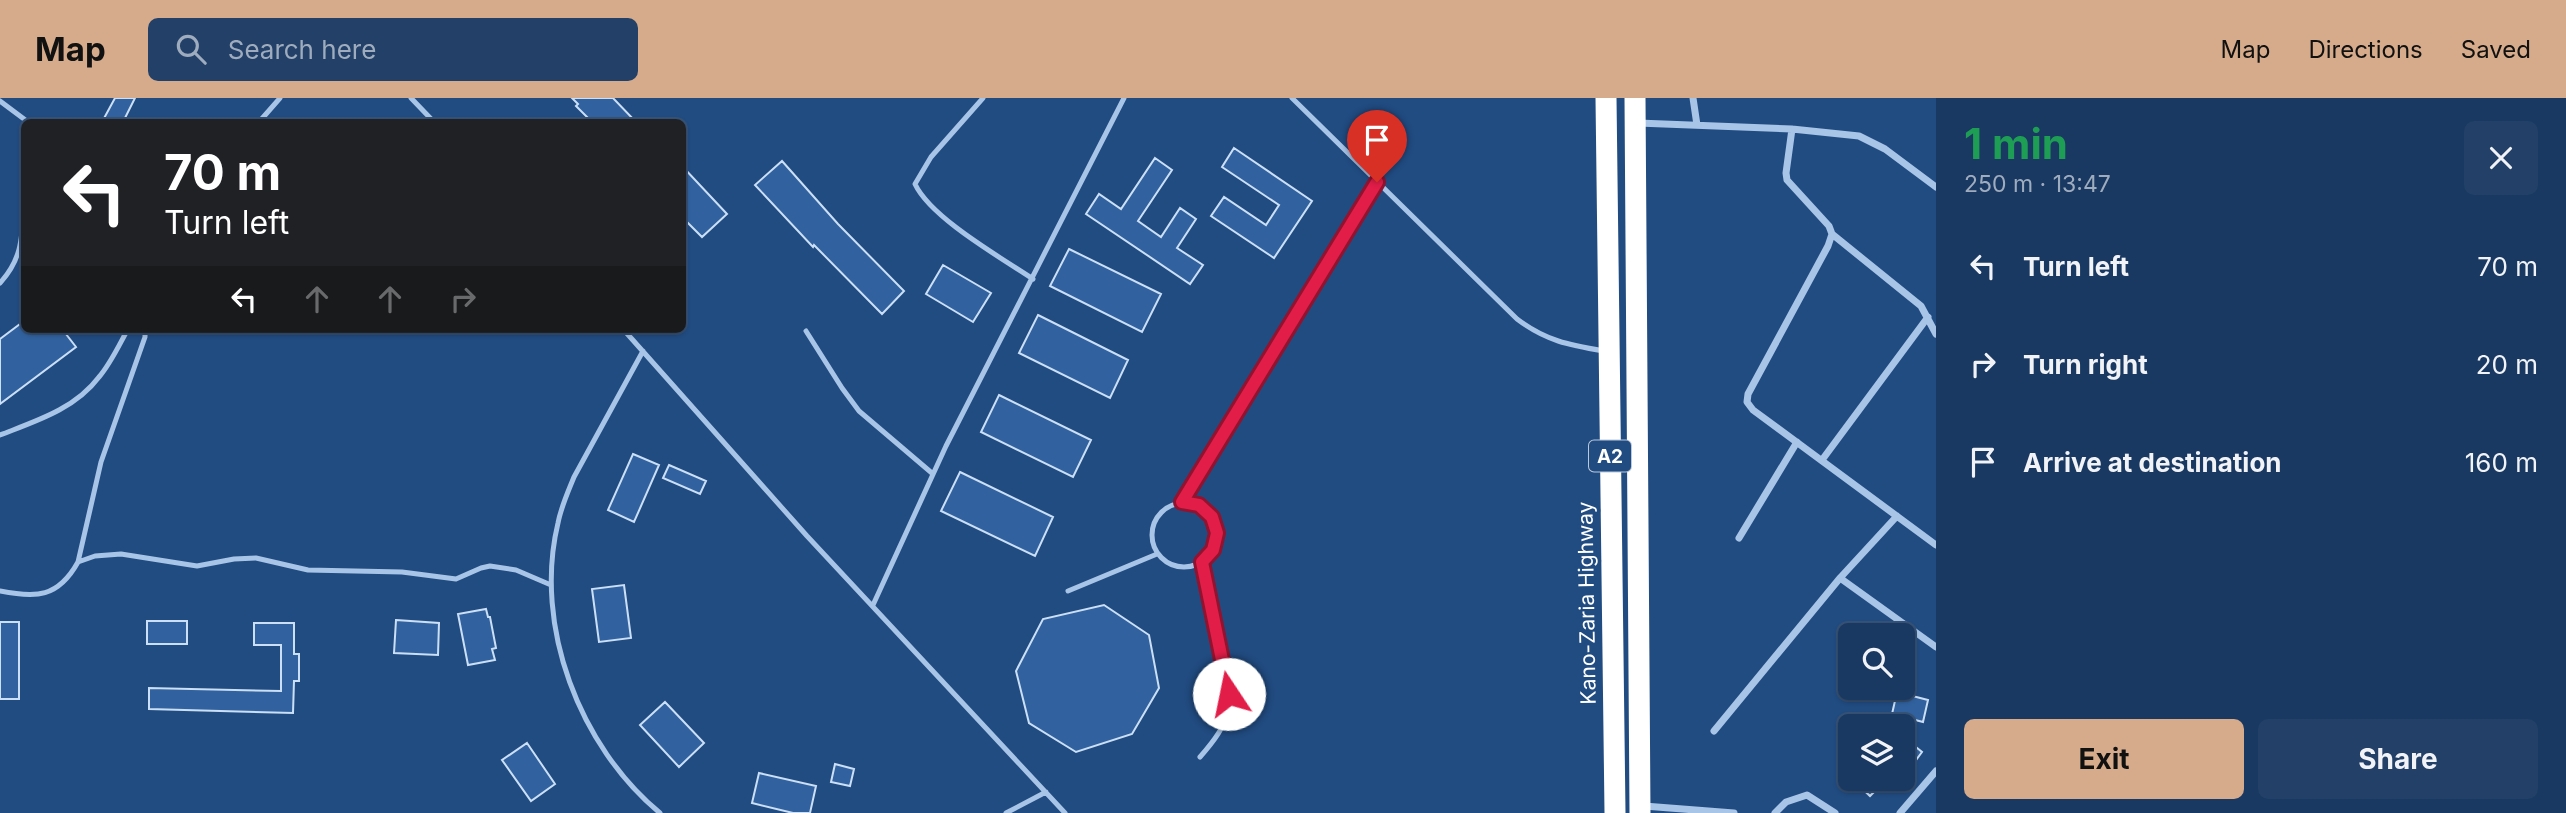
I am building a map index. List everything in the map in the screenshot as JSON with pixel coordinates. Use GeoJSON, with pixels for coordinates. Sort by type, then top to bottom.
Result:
{"type":"FeatureCollection","features":[{"type":"Feature","properties":{"kind":"highway","name":"Kano-Zaria Highway"},"geometry":{"type":"LineString","coordinates":[[1606,98],[1615,813]]}},
{"type":"Feature","properties":{"kind":"highway","name":"A2"},"geometry":{"type":"LineString","coordinates":[[1635,98],[1640,809]]}},
{"type":"Feature","properties":{"kind":"street"},"geometry":{"type":"LineString","coordinates":[[1693,98],[1697,125]]}},
{"type":"Feature","properties":{"kind":"street"},"geometry":{"type":"LineString","coordinates":[[1635,123],[1792,129],[1868,139],[1936,187]]}},
{"type":"Feature","properties":{"kind":"street"},"geometry":{"type":"LineString","coordinates":[[1792,129],[1787,180],[1829,226],[1832,234],[1920,306],[1936,334]]}},
{"type":"Feature","properties":{"kind":"street"},"geometry":{"type":"LineString","coordinates":[[1832,234],[1748,394],[1747,402],[1753,410],[1936,545]]}},
{"type":"Feature","properties":{"kind":"street"},"geometry":{"type":"LineString","coordinates":[[1822,460],[1928,317]]}},
{"type":"Feature","properties":{"kind":"street"},"geometry":{"type":"LineString","coordinates":[[1739,538],[1797,442]]}},
{"type":"Feature","properties":{"kind":"street"},"geometry":{"type":"LineString","coordinates":[[1714,731],[1840,578],[1897,516]]}},
{"type":"Feature","properties":{"kind":"street"},"geometry":{"type":"LineString","coordinates":[[1840,578],[1936,647]]}},
{"type":"Feature","properties":{"kind":"street"},"geometry":{"type":"LineString","coordinates":[[1900,813],[1936,771]]}},
{"type":"Feature","properties":{"kind":"street"},"geometry":{"type":"LineString","coordinates":[[1775,813],[1786,802],[1807,795],[1835,813]]}},
{"type":"Feature","properties":{"kind":"street"},"geometry":{"type":"LineString","coordinates":[[1640,809],[1734,813]]}},
{"type":"Feature","properties":{"kind":"lane"},"geometry":{"type":"LineString","coordinates":[[261,119],[280,98]]}},
{"type":"Feature","properties":{"kind":"lane"},"geometry":{"type":"LineString","coordinates":[[411,98],[431,119]]}},
{"type":"Feature","properties":{"kind":"lane"},"geometry":{"type":"LineString","coordinates":[[983,98],[931,157],[915,184],[921,197],[948,220],[1033,279]]}},
{"type":"Feature","properties":{"kind":"lane"},"geometry":{"type":"LineString","coordinates":[[873,605],[933,474],[1124,98]]}},
{"type":"Feature","properties":{"kind":"lane"},"geometry":{"type":"LineString","coordinates":[[1292,98],[1495,298],[1533,331],[1556,342],[1609,352]]}},
{"type":"Feature","properties":{"kind":"lane"},"geometry":{"type":"LineString","coordinates":[[0,101],[24,119]]}},
{"type":"Feature","properties":{"kind":"lane"},"geometry":{"type":"LineString","coordinates":[[1182,502],[1377,182]]}},
{"type":"Feature","properties":{"kind":"lane"},"geometry":{"type":"LineString","coordinates":[[0,284],[13,269],[21,245]]}},
{"type":"Feature","properties":{"kind":"lane"},"geometry":{"type":"LineString","coordinates":[[806,331],[859,411],[933,474]]}},
{"type":"Feature","properties":{"kind":"lane"},"geometry":{"type":"LineString","coordinates":[[0,435],[52,415],[72,402],[99,377],[126,333]]}},
{"type":"Feature","properties":{"kind":"lane"},"geometry":{"type":"LineString","coordinates":[[0,591],[31,597],[42,595],[68,577],[78,562],[101,463],[145,333]]}},
{"type":"Feature","properties":{"kind":"lane"},"geometry":{"type":"LineString","coordinates":[[627,333],[798,526],[1065,813]]}},
{"type":"Feature","properties":{"kind":"lane"},"geometry":{"type":"LineString","coordinates":[[643,351],[574,478],[565,500],[557,525],[551,585],[557,634],[571,687],[588,727],[622,778],[660,813]]}},
{"type":"Feature","properties":{"kind":"lane"},"geometry":{"type":"LineString","coordinates":[[1182,502],[1199,505],[1212,517],[1217,533],[1213,550],[1202,562],[1186,568],[1169,564],[1157,554],[1151,536],[1154,520],[1166,507],[1182,502]]}},
{"type":"Feature","properties":{"kind":"lane"},"geometry":{"type":"LineString","coordinates":[[78,562],[95,556],[121,554],[197,566],[256,558],[308,570],[402,572],[456,579],[490,566],[516,570],[551,585]]}},
{"type":"Feature","properties":{"kind":"lane"},"geometry":{"type":"LineString","coordinates":[[1068,591],[1157,554]]}},
{"type":"Feature","properties":{"kind":"lane"},"geometry":{"type":"LineString","coordinates":[[1200,757],[1215,740],[1230,706],[1202,562]]}},
{"type":"Feature","properties":{"kind":"lane"},"geometry":{"type":"LineString","coordinates":[[1006,813],[1046,792]]}},
{"type":"Feature","properties":{"kind":"building"},"geometry":{"type":"Polygon","coordinates":[[[115,98],[135,98],[124,119],[104,119],[115,98]]]}},
{"type":"Feature","properties":{"kind":"building"},"geometry":{"type":"Polygon","coordinates":[[[572,98],[613,98],[633,119],[589,119],[576,106],[578,104],[572,98]]]}},
{"type":"Feature","properties":{"kind":"building"},"geometry":{"type":"Polygon","coordinates":[[[1234,148],[1312,201],[1274,258],[1211,216],[1224,197],[1266,225],[1279,205],[1222,167],[1234,148]]]}},
{"type":"Feature","properties":{"kind":"building"},"geometry":{"type":"Polygon","coordinates":[[[1155,158],[1172,170],[1138,221],[1161,237],[1180,208],[1196,219],[1177,248],[1203,265],[1190,284],[1086,214],[1099,194],[1121,209],[1155,158]]]}},
{"type":"Feature","properties":{"kind":"building"},"geometry":{"type":"Polygon","coordinates":[[[782,161],[838,224],[904,291],[882,314],[814,245],[813,247],[755,185],[782,161]]]}},
{"type":"Feature","properties":{"kind":"building"},"geometry":{"type":"Polygon","coordinates":[[[686,170],[727,214],[702,237],[686,221],[686,170]]]}},
{"type":"Feature","properties":{"kind":"building"},"geometry":{"type":"Polygon","coordinates":[[[1069,249],[1161,294],[1142,332],[1050,286],[1069,249]]]}},
{"type":"Feature","properties":{"kind":"building"},"geometry":{"type":"Polygon","coordinates":[[[943,265],[991,293],[973,322],[926,294],[943,265]]]}},
{"type":"Feature","properties":{"kind":"building"},"geometry":{"type":"Polygon","coordinates":[[[1038,315],[1128,360],[1110,398],[1019,353],[1038,315]]]}},
{"type":"Feature","properties":{"kind":"building"},"geometry":{"type":"Polygon","coordinates":[[[21,323],[21,333],[65,333],[76,347],[0,404],[0,339],[21,323]]]}},
{"type":"Feature","properties":{"kind":"building"},"geometry":{"type":"Polygon","coordinates":[[[999,395],[1091,440],[1073,477],[981,432],[999,395]]]}},
{"type":"Feature","properties":{"kind":"building"},"geometry":{"type":"Polygon","coordinates":[[[633,454],[659,465],[634,522],[608,510],[633,454]]]}},
{"type":"Feature","properties":{"kind":"building"},"geometry":{"type":"Polygon","coordinates":[[[669,465],[706,481],[700,494],[663,478],[669,465]]]}},
{"type":"Feature","properties":{"kind":"building"},"geometry":{"type":"Polygon","coordinates":[[[960,472],[1053,517],[1035,556],[941,511],[960,472]]]}},
{"type":"Feature","properties":{"kind":"building"},"geometry":{"type":"Polygon","coordinates":[[[624,585],[631,638],[599,642],[592,589],[624,585]]]}},
{"type":"Feature","properties":{"kind":"building"},"geometry":{"type":"Polygon","coordinates":[[[1104,605],[1149,635],[1159,688],[1132,734],[1076,752],[1029,723],[1016,671],[1043,619],[1104,605]]]}},
{"type":"Feature","properties":{"kind":"building"},"geometry":{"type":"Polygon","coordinates":[[[486,609],[496,648],[492,649],[495,660],[468,665],[458,614],[486,609]]]}},
{"type":"Feature","properties":{"kind":"building"},"geometry":{"type":"Polygon","coordinates":[[[396,620],[439,623],[438,655],[394,653],[396,620]]]}},
{"type":"Feature","properties":{"kind":"building"},"geometry":{"type":"Polygon","coordinates":[[[147,621],[187,621],[187,644],[147,644],[147,621]]]}},
{"type":"Feature","properties":{"kind":"building"},"geometry":{"type":"Polygon","coordinates":[[[0,622],[19,622],[19,699],[0,699],[0,622]]]}},
{"type":"Feature","properties":{"kind":"building"},"geometry":{"type":"Polygon","coordinates":[[[254,623],[294,623],[294,654],[299,654],[299,681],[294,681],[293,713],[149,709],[149,688],[281,691],[281,645],[254,645],[254,623]]]}},
{"type":"Feature","properties":{"kind":"building"},"geometry":{"type":"Polygon","coordinates":[[[1915,697],[1928,700],[1923,722],[1915,720],[1915,714],[1892,714],[1895,700],[1915,700],[1915,697]]]}},
{"type":"Feature","properties":{"kind":"building"},"geometry":{"type":"Polygon","coordinates":[[[665,702],[704,743],[679,767],[640,725],[665,702]]]}},
{"type":"Feature","properties":{"kind":"building"},"geometry":{"type":"Polygon","coordinates":[[[527,743],[555,784],[531,801],[502,760],[527,743]]]}},
{"type":"Feature","properties":{"kind":"building"},"geometry":{"type":"Polygon","coordinates":[[[1915,746],[1922,752],[1915,761],[1915,746]]]}},
{"type":"Feature","properties":{"kind":"building"},"geometry":{"type":"Polygon","coordinates":[[[835,764],[854,769],[850,786],[831,782],[835,764]]]}},
{"type":"Feature","properties":{"kind":"building"},"geometry":{"type":"Polygon","coordinates":[[[759,773],[816,786],[810,813],[793,813],[752,803],[759,773]]]}},
{"type":"Feature","properties":{"kind":"route"},"geometry":{"type":"LineString","coordinates":[[1229,694],[1202,562],[1213,550],[1217,533],[1212,517],[1199,505],[1182,502],[1377,182]]}}]}
